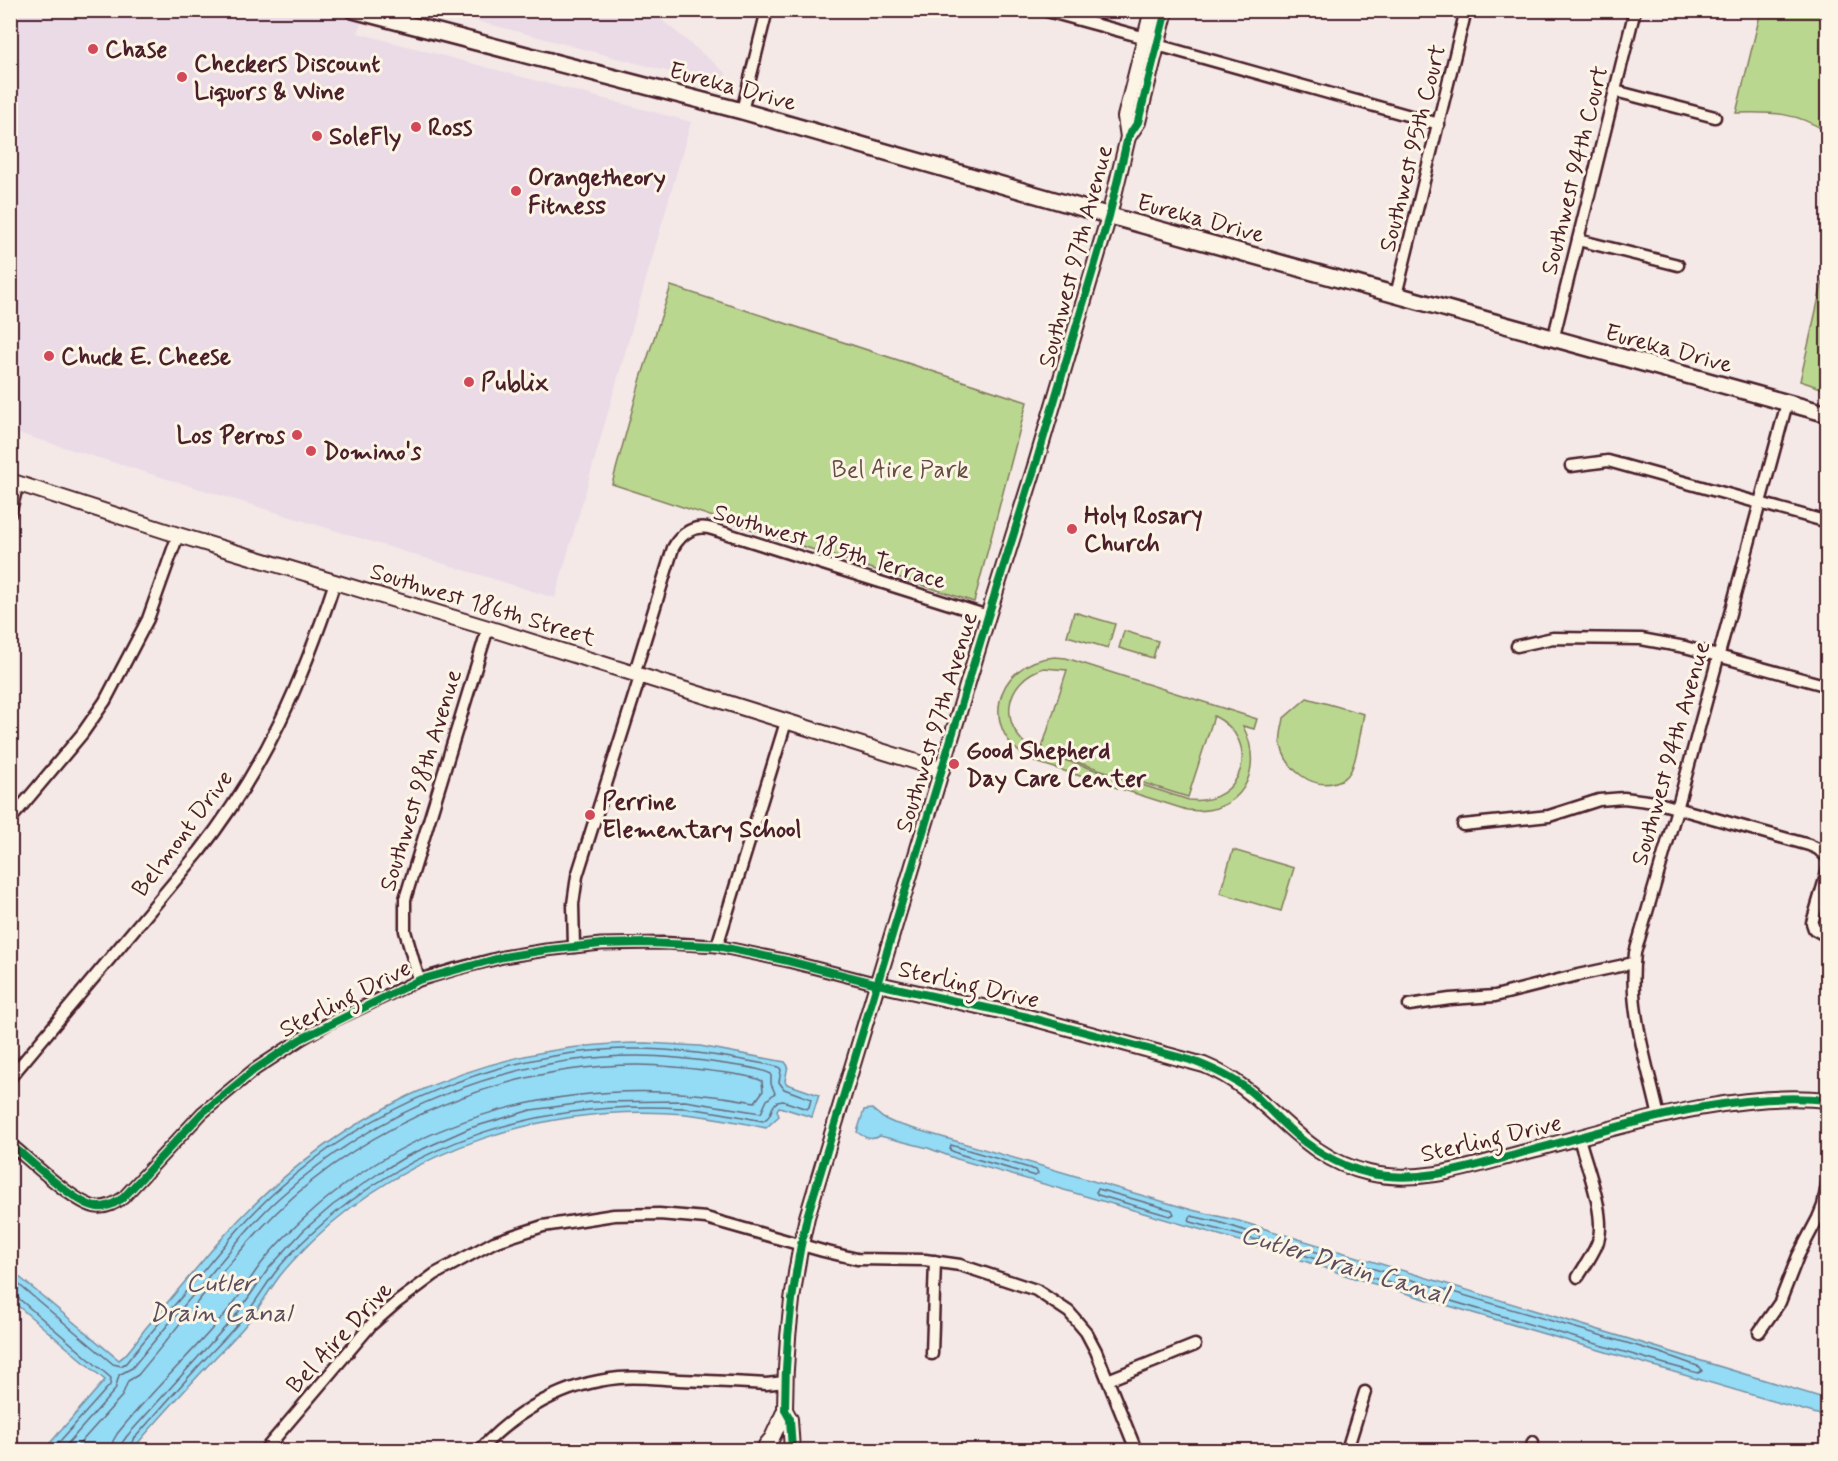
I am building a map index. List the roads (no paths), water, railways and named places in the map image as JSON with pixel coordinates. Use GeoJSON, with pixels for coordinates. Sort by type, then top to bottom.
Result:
{"type":"FeatureCollection","features":[{"type":"Feature","properties":{"kind":"main road","name":"Eureka Drive"},"geometry":{"type":"LineString","coordinates":[[353,10],[742,111],[1553,340],[1827,414]]}},
{"type":"Feature","properties":{"kind":"street"},"geometry":{"type":"LineString","coordinates":[[742,111],[767,10]]}},
{"type":"Feature","properties":{"kind":"street"},"geometry":{"type":"LineString","coordinates":[[1043,10],[1438,124]]}},
{"type":"Feature","properties":{"kind":"street","name":"Southwest 97th Avenue"},"geometry":{"type":"LineString","coordinates":[[1151,42],[1152,10]]}},
{"type":"Feature","properties":{"kind":"street","name":"Southwest 97th Avenue"},"geometry":{"type":"LineString","coordinates":[[761,1448],[772,1438],[785,1410],[790,1311],[801,1245],[816,1188],[1109,216],[1128,137],[1125,117],[1151,42],[1166,10]]}},
{"type":"Feature","properties":{"kind":"street","name":"Southwest 95th Court"},"geometry":{"type":"LineString","coordinates":[[1396,295],[1466,10]]}},
{"type":"Feature","properties":{"kind":"street","name":"Southwest 94th Court"},"geometry":{"type":"LineString","coordinates":[[1553,340],[1635,10]]}},
{"type":"Feature","properties":{"kind":"street"},"geometry":{"type":"LineString","coordinates":[[1615,91],[1715,117]]}},
{"type":"Feature","properties":{"kind":"street"},"geometry":{"type":"LineString","coordinates":[[1578,240],[1678,265]]}},
{"type":"Feature","properties":{"kind":"street","name":"Southwest 94th Avenue"},"geometry":{"type":"LineString","coordinates":[[1659,1117],[1634,1010],[1634,963],[1638,940],[1677,809],[1787,404]]}},
{"type":"Feature","properties":{"kind":"street"},"geometry":{"type":"LineString","coordinates":[[1571,466],[1608,460],[1827,522]]}},
{"type":"Feature","properties":{"kind":"street"},"geometry":{"type":"LineString","coordinates":[[10,514],[14,482]]}},
{"type":"Feature","properties":{"kind":"street","name":"Southwest 186th Street"},"geometry":{"type":"LineString","coordinates":[[14,482],[178,535],[488,628],[942,770]]}},
{"type":"Feature","properties":{"kind":"street","name":"Southwest 185th Terrace"},"geometry":{"type":"LineString","coordinates":[[637,676],[673,548],[684,534],[695,528],[708,528],[987,616]]}},
{"type":"Feature","properties":{"kind":"street"},"geometry":{"type":"LineString","coordinates":[[10,820],[94,718],[110,691],[148,619],[178,535]]}},
{"type":"Feature","properties":{"kind":"street","name":"Belmont Drive"},"geometry":{"type":"LineString","coordinates":[[10,1078],[199,852],[226,815],[261,759],[292,699],[336,582]]}},
{"type":"Feature","properties":{"kind":"street","name":"Southwest 98th Avenue"},"geometry":{"type":"LineString","coordinates":[[419,980],[405,931],[405,899],[488,628]]}},
{"type":"Feature","properties":{"kind":"street"},"geometry":{"type":"LineString","coordinates":[[1517,646],[1553,638],[1624,637],[1672,644],[1827,686]]}},
{"type":"Feature","properties":{"kind":"street"},"geometry":{"type":"LineString","coordinates":[[574,947],[573,904],[577,876],[637,676]]}},
{"type":"Feature","properties":{"kind":"street"},"geometry":{"type":"LineString","coordinates":[[717,946],[786,722]]}},
{"type":"Feature","properties":{"kind":"street"},"geometry":{"type":"LineString","coordinates":[[1463,825],[1549,816],[1611,798],[1638,799],[1809,845],[1818,849],[1827,858]]}},
{"type":"Feature","properties":{"kind":"street"},"geometry":{"type":"LineString","coordinates":[[1827,869],[1812,923],[1814,929],[1827,937]]}},
{"type":"Feature","properties":{"kind":"street","name":"Sterling Drive"},"geometry":{"type":"LineString","coordinates":[[10,1144],[79,1200],[91,1206],[111,1205],[123,1198],[202,1113],[254,1070],[328,1023],[419,980],[503,957],[574,947],[648,943],[717,946],[788,961],[878,984],[1038,1019],[1204,1065],[1226,1075],[1249,1091],[1292,1132],[1314,1149],[1344,1165],[1370,1173],[1402,1176],[1430,1175],[1659,1117],[1760,1099],[1827,1100]]}},
{"type":"Feature","properties":{"kind":"street"},"geometry":{"type":"LineString","coordinates":[[1408,1005],[1495,996],[1634,963]]}},
{"type":"Feature","properties":{"kind":"street"},"geometry":{"type":"LineString","coordinates":[[1578,1277],[1598,1243],[1600,1228],[1595,1197],[1579,1138]]}},
{"type":"Feature","properties":{"kind":"street"},"geometry":{"type":"LineString","coordinates":[[1759,1332],[1780,1302],[1798,1256],[1818,1218],[1823,1206],[1827,1179]]}},
{"type":"Feature","properties":{"kind":"street","name":"Bel Aire Drive"},"geometry":{"type":"LineString","coordinates":[[265,1450],[347,1352],[382,1315],[435,1274],[478,1249],[513,1234],[571,1220],[614,1215],[659,1214],[706,1218],[857,1259],[935,1261],[960,1265],[1036,1290],[1069,1312],[1086,1332],[1136,1450]]}},
{"type":"Feature","properties":{"kind":"street"},"geometry":{"type":"LineString","coordinates":[[932,1354],[935,1261]]}},
{"type":"Feature","properties":{"kind":"street"},"geometry":{"type":"LineString","coordinates":[[1108,1380],[1195,1345]]}},
{"type":"Feature","properties":{"kind":"street"},"geometry":{"type":"LineString","coordinates":[[480,1450],[505,1425],[534,1405],[599,1381],[640,1378],[766,1384],[785,1382]]}},
{"type":"Feature","properties":{"kind":"street"},"geometry":{"type":"LineString","coordinates":[[1347,1450],[1365,1392]]}},
{"type":"Feature","properties":{"kind":"street","name":"Southwest 97th Avenue"},"geometry":{"type":"LineString","coordinates":[[785,1410],[790,1419],[790,1450]]}},
{"type":"Feature","properties":{"kind":"street"},"geometry":{"type":"LineString","coordinates":[[761,1448],[782,1446],[790,1450]]}},
{"type":"Feature","properties":{"kind":"water","name":"Cutler Drain Canal"},"geometry":{"type":"Polygon","coordinates":[[[646,1043],[700,1046],[785,1062],[788,1066],[785,1081],[787,1084],[819,1095],[812,1117],[779,1107],[777,1110],[779,1116],[766,1128],[685,1114],[635,1112],[584,1116],[534,1124],[486,1138],[438,1156],[394,1179],[352,1207],[313,1240],[279,1277],[244,1327],[132,1450],[44,1450],[105,1380],[11,1300],[11,1270],[119,1360],[130,1350],[216,1245],[259,1200],[306,1159],[356,1125],[408,1096],[464,1073],[522,1057],[583,1046],[646,1043]]]}},
{"type":"Feature","properties":{"kind":"water","name":"Cutler Drain Canal"},"geometry":{"type":"Polygon","coordinates":[[[872,1109],[894,1123],[1192,1210],[1239,1221],[1827,1399],[1827,1417],[1354,1278],[1278,1252],[957,1159],[928,1148],[880,1136],[871,1139],[857,1132],[864,1110],[872,1109]]]}},
{"type":"Feature","properties":{"kind":"place","name":"Chase"},"geometry":{"type":"Point","coordinates":[93,49]}},
{"type":"Feature","properties":{"kind":"place","name":"Checkers Discount Liquors & Wine"},"geometry":{"type":"Point","coordinates":[182,77]}},
{"type":"Feature","properties":{"kind":"place","name":"Ross"},"geometry":{"type":"Point","coordinates":[416,127]}},
{"type":"Feature","properties":{"kind":"place","name":"SoleFly"},"geometry":{"type":"Point","coordinates":[317,136]}},
{"type":"Feature","properties":{"kind":"place","name":"Orangetheory Fitness"},"geometry":{"type":"Point","coordinates":[516,191]}},
{"type":"Feature","properties":{"kind":"place","name":"Chuck E. Cheese"},"geometry":{"type":"Point","coordinates":[49,356]}},
{"type":"Feature","properties":{"kind":"place","name":"Publix"},"geometry":{"type":"Point","coordinates":[469,382]}},
{"type":"Feature","properties":{"kind":"place","name":"Los Perros"},"geometry":{"type":"Point","coordinates":[297,435]}},
{"type":"Feature","properties":{"kind":"place","name":"Domino's"},"geometry":{"type":"Point","coordinates":[311,451]}},
{"type":"Feature","properties":{"kind":"place","name":"Holy Rosary Church"},"geometry":{"type":"Point","coordinates":[1072,529]}},
{"type":"Feature","properties":{"kind":"place","name":"Good Shepherd Day Care Center"},"geometry":{"type":"Point","coordinates":[954,764]}},
{"type":"Feature","properties":{"kind":"place","name":"Perrine Elementary School"},"geometry":{"type":"Point","coordinates":[590,815]}},
{"type":"Feature","properties":{"kind":"park label","name":"Bel Aire Park"},"geometry":{"type":"Point","coordinates":[900,469]}}]}
